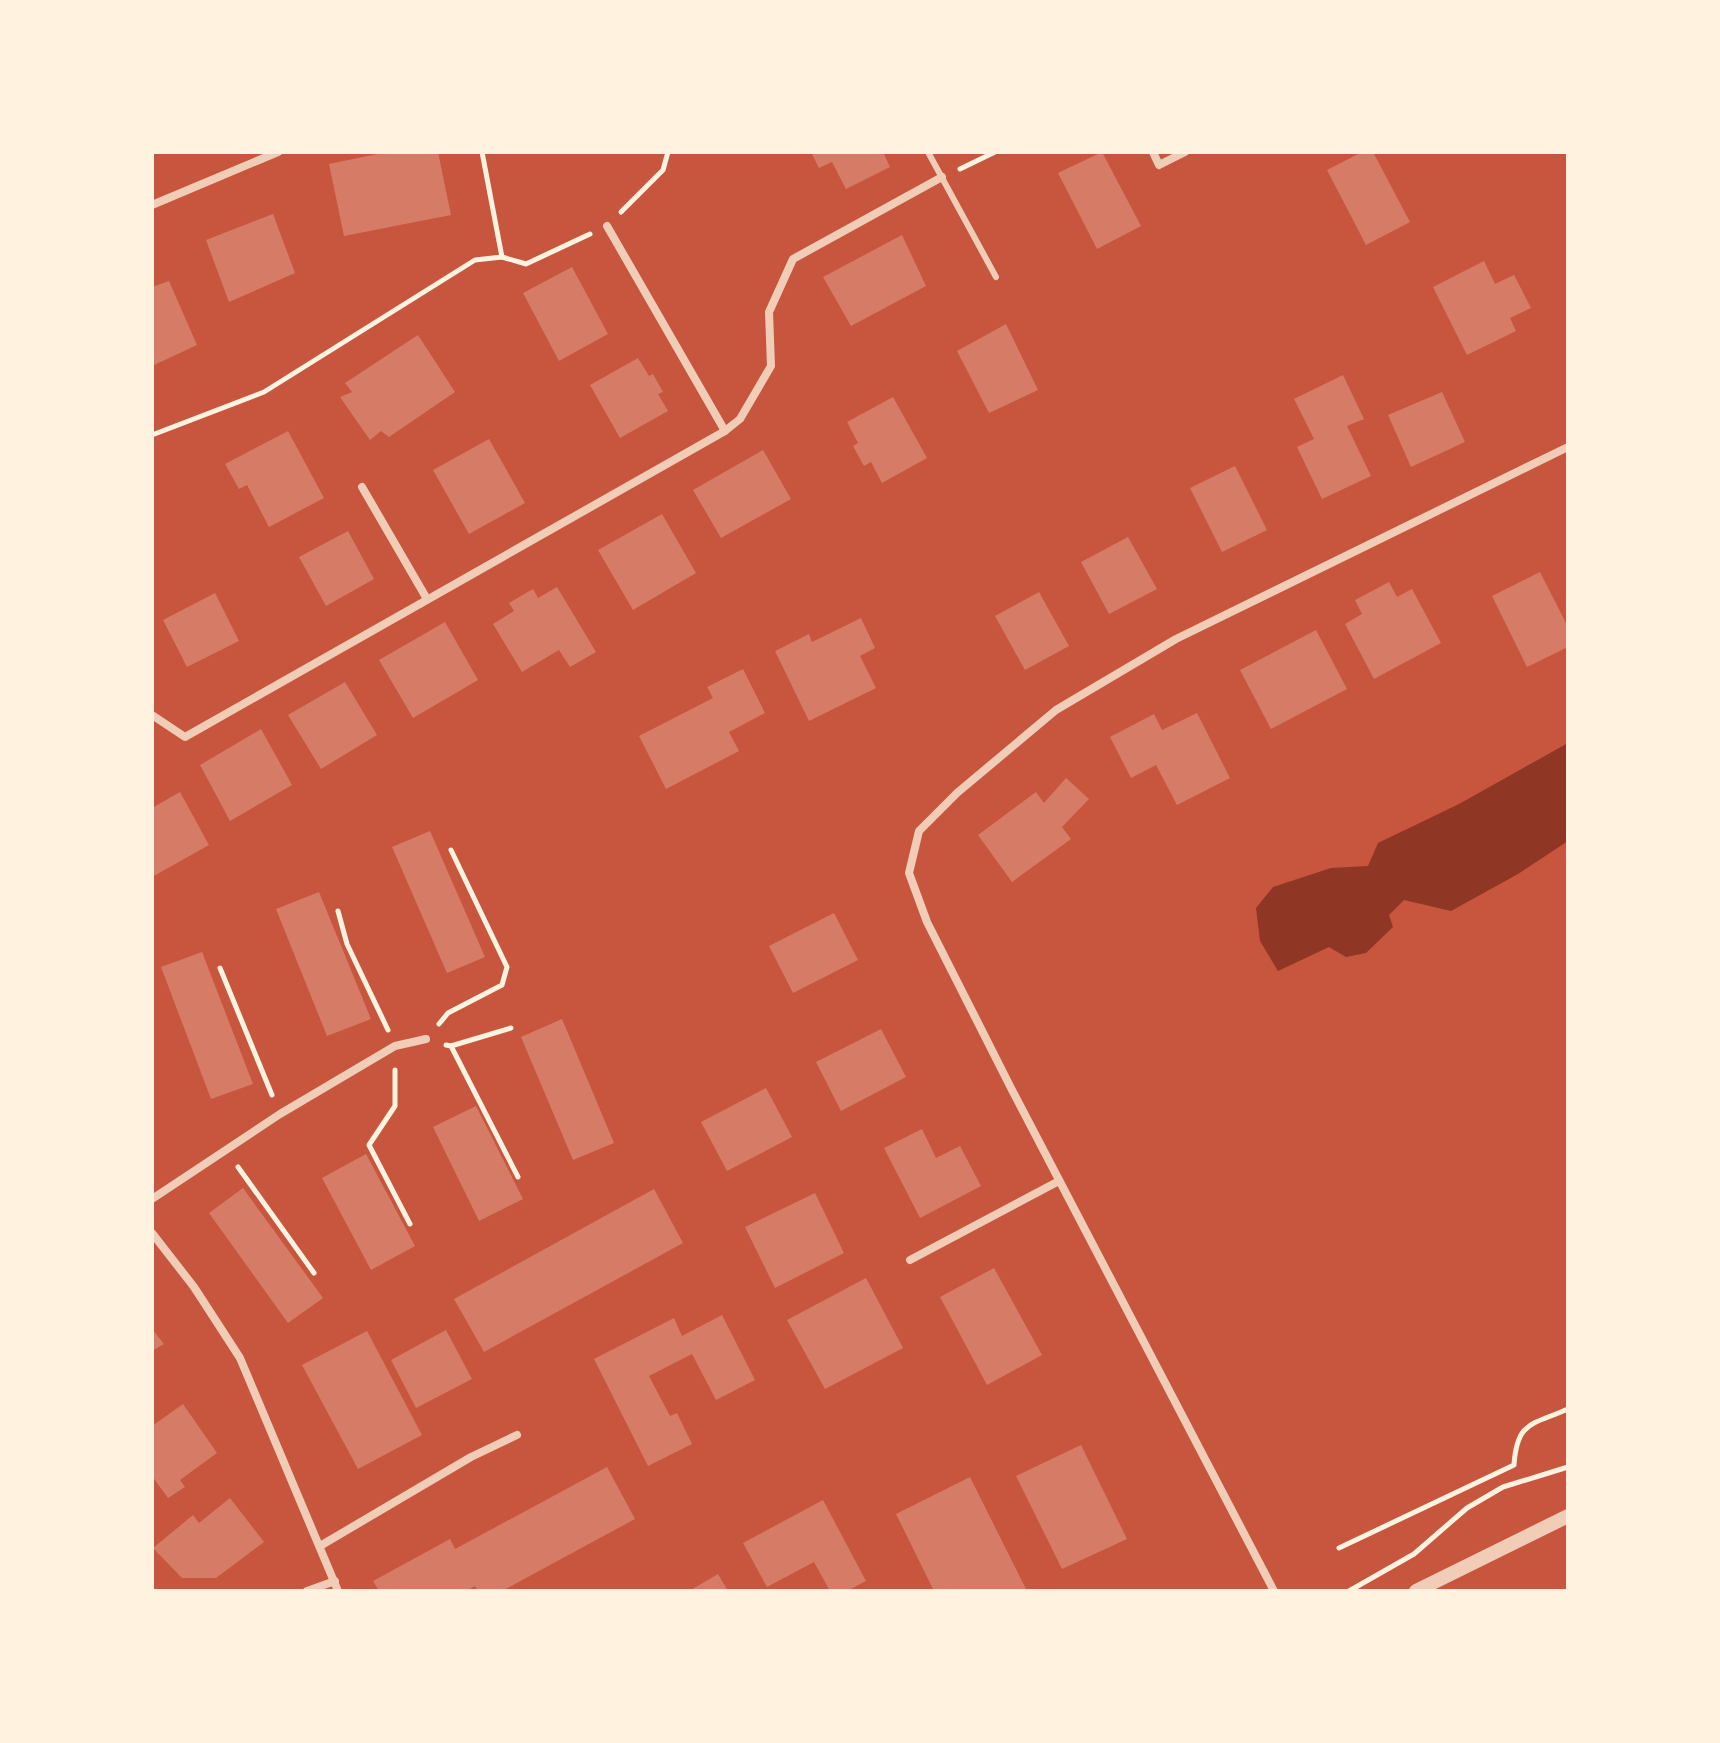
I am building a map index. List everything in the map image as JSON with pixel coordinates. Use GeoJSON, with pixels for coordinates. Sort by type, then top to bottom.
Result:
{"type":"FeatureCollection","features":[{"type":"Feature","properties":{"kind":"street"},"geometry":{"type":"LineString","coordinates":[[152,205],[278,152]]}},
{"type":"Feature","properties":{"kind":"street"},"geometry":{"type":"LineString","coordinates":[[1153,152],[1159,165],[1185,152]]}},
{"type":"Feature","properties":{"kind":"street"},"geometry":{"type":"LineString","coordinates":[[152,715],[185,737],[725,431],[740,419],[771,366],[769,312],[793,259],[942,177]]}},
{"type":"Feature","properties":{"kind":"street"},"geometry":{"type":"LineString","coordinates":[[607,226],[725,431]]}},
{"type":"Feature","properties":{"kind":"street"},"geometry":{"type":"LineString","coordinates":[[1274,1591],[927,922],[909,873],[919,831],[957,793],[1056,710],[1176,639],[1568,447]]}},
{"type":"Feature","properties":{"kind":"street"},"geometry":{"type":"LineString","coordinates":[[362,487],[427,599]]}},
{"type":"Feature","properties":{"kind":"street"},"geometry":{"type":"LineString","coordinates":[[152,1199],[280,1114],[395,1046],[426,1039]]}},
{"type":"Feature","properties":{"kind":"street"},"geometry":{"type":"LineString","coordinates":[[910,1260],[1059,1181]]}},
{"type":"Feature","properties":{"kind":"street"},"geometry":{"type":"LineString","coordinates":[[152,1233],[194,1287],[240,1358],[338,1591]]}},
{"type":"Feature","properties":{"kind":"street"},"geometry":{"type":"LineString","coordinates":[[320,1546],[471,1457],[517,1435]]}},
{"type":"Feature","properties":{"kind":"street"},"geometry":{"type":"LineString","coordinates":[[1416,1591],[1432,1587],[1568,1516]]}},
{"type":"Feature","properties":{"kind":"street"},"geometry":{"type":"LineString","coordinates":[[307,1591],[335,1581]]}},
{"type":"Feature","properties":{"kind":"lane"},"geometry":{"type":"LineString","coordinates":[[928,152],[996,277]]}},
{"type":"Feature","properties":{"kind":"path"},"geometry":{"type":"LineString","coordinates":[[482,152],[502,257]]}},
{"type":"Feature","properties":{"kind":"path"},"geometry":{"type":"LineString","coordinates":[[152,435],[264,392],[475,260],[502,257],[526,264],[607,226],[663,170],[668,152]]}},
{"type":"Feature","properties":{"kind":"path"},"geometry":{"type":"LineString","coordinates":[[942,177],[995,152]]}},
{"type":"Feature","properties":{"kind":"path"},"geometry":{"type":"LineString","coordinates":[[451,850],[507,967],[502,985],[448,1013],[426,1039],[451,1046],[511,1028]]}},
{"type":"Feature","properties":{"kind":"path"},"geometry":{"type":"LineString","coordinates":[[220,968],[280,1114]]}},
{"type":"Feature","properties":{"kind":"path"},"geometry":{"type":"LineString","coordinates":[[451,1046],[518,1177]]}},
{"type":"Feature","properties":{"kind":"path"},"geometry":{"type":"LineString","coordinates":[[225,1150],[314,1273]]}},
{"type":"Feature","properties":{"kind":"path"},"geometry":{"type":"LineString","coordinates":[[1339,1548],[1514,1465],[1515,1442],[1522,1430],[1568,1409]]}},
{"type":"Feature","properties":{"kind":"path"},"geometry":{"type":"LineString","coordinates":[[1349,1591],[1414,1554],[1467,1508],[1503,1487],[1568,1467]]}},
{"type":"Feature","properties":{"kind":"shaded area"},"geometry":{"type":"Polygon","coordinates":[[[1568,743],[1568,841],[1518,874],[1451,911],[1404,900],[1389,915],[1393,927],[1366,953],[1346,957],[1329,947],[1278,971],[1260,941],[1256,908],[1273,887],[1331,868],[1368,866],[1378,843],[1459,804],[1568,743]]]}},
{"type":"Feature","properties":{"kind":"building"},"geometry":{"type":"Polygon","coordinates":[[[387,152],[438,152],[451,215],[344,236],[329,164],[387,152]]]}},
{"type":"Feature","properties":{"kind":"building"},"geometry":{"type":"Polygon","coordinates":[[[811,152],[883,152],[890,167],[846,189],[832,162],[819,168],[811,152]]]}},
{"type":"Feature","properties":{"kind":"building"},"geometry":{"type":"Polygon","coordinates":[[[1102,152],[1141,226],[1097,249],[1058,173],[1102,152]]]}},
{"type":"Feature","properties":{"kind":"building"},"geometry":{"type":"Polygon","coordinates":[[[1362,152],[1373,152],[1410,222],[1366,245],[1327,170],[1362,152]]]}},
{"type":"Feature","properties":{"kind":"building"},"geometry":{"type":"Polygon","coordinates":[[[273,214],[295,273],[229,302],[206,240],[273,214]]]}},
{"type":"Feature","properties":{"kind":"building"},"geometry":{"type":"Polygon","coordinates":[[[902,235],[926,286],[851,326],[823,277],[902,235]]]}},
{"type":"Feature","properties":{"kind":"building"},"geometry":{"type":"Polygon","coordinates":[[[1484,261],[1495,284],[1514,275],[1531,308],[1510,318],[1516,331],[1467,355],[1433,287],[1484,261]]]}},
{"type":"Feature","properties":{"kind":"building"},"geometry":{"type":"Polygon","coordinates":[[[572,267],[608,334],[559,361],[523,293],[572,267]]]}},
{"type":"Feature","properties":{"kind":"building"},"geometry":{"type":"Polygon","coordinates":[[[169,281],[197,345],[152,366],[152,287],[169,281]]]}},
{"type":"Feature","properties":{"kind":"building"},"geometry":{"type":"Polygon","coordinates":[[[1006,324],[1038,390],[989,413],[957,351],[1006,324]]]}},
{"type":"Feature","properties":{"kind":"building"},"geometry":{"type":"Polygon","coordinates":[[[418,335],[455,392],[389,437],[381,431],[370,440],[340,397],[352,392],[345,383],[418,335]]]}},
{"type":"Feature","properties":{"kind":"building"},"geometry":{"type":"Polygon","coordinates":[[[638,358],[649,376],[653,374],[663,392],[658,394],[668,411],[620,438],[590,385],[638,358]]]}},
{"type":"Feature","properties":{"kind":"building"},"geometry":{"type":"Polygon","coordinates":[[[1343,375],[1364,419],[1347,426],[1371,476],[1322,499],[1297,447],[1314,439],[1294,399],[1343,375]]]}},
{"type":"Feature","properties":{"kind":"building"},"geometry":{"type":"Polygon","coordinates":[[[1442,392],[1465,442],[1411,467],[1388,415],[1442,392]]]}},
{"type":"Feature","properties":{"kind":"building"},"geometry":{"type":"Polygon","coordinates":[[[893,397],[927,458],[882,483],[871,462],[864,466],[853,446],[858,443],[847,422],[893,397]]]}},
{"type":"Feature","properties":{"kind":"building"},"geometry":{"type":"Polygon","coordinates":[[[288,431],[324,498],[269,527],[247,485],[239,489],[225,464],[288,431]]]}},
{"type":"Feature","properties":{"kind":"building"},"geometry":{"type":"Polygon","coordinates":[[[489,439],[525,503],[469,534],[433,470],[489,439]]]}},
{"type":"Feature","properties":{"kind":"building"},"geometry":{"type":"Polygon","coordinates":[[[763,450],[791,499],[721,538],[693,490],[763,450]]]}},
{"type":"Feature","properties":{"kind":"building"},"geometry":{"type":"Polygon","coordinates":[[[1235,466],[1267,530],[1222,552],[1190,488],[1235,466]]]}},
{"type":"Feature","properties":{"kind":"building"},"geometry":{"type":"Polygon","coordinates":[[[662,514],[696,573],[633,610],[598,550],[662,514]]]}},
{"type":"Feature","properties":{"kind":"building"},"geometry":{"type":"Polygon","coordinates":[[[348,531],[374,579],[326,606],[299,557],[348,531]]]}},
{"type":"Feature","properties":{"kind":"building"},"geometry":{"type":"Polygon","coordinates":[[[1128,537],[1157,589],[1109,614],[1081,562],[1128,537]]]}},
{"type":"Feature","properties":{"kind":"building"},"geometry":{"type":"Polygon","coordinates":[[[1540,572],[1568,627],[1568,647],[1527,667],[1492,596],[1540,572]]]}},
{"type":"Feature","properties":{"kind":"building"},"geometry":{"type":"Polygon","coordinates":[[[1389,582],[1397,597],[1412,589],[1441,643],[1374,679],[1345,624],[1362,614],[1355,600],[1389,582]]]}},
{"type":"Feature","properties":{"kind":"building"},"geometry":{"type":"Polygon","coordinates":[[[557,587],[596,652],[570,667],[559,650],[522,672],[493,624],[514,611],[509,603],[533,589],[538,598],[557,587]]]}},
{"type":"Feature","properties":{"kind":"building"},"geometry":{"type":"Polygon","coordinates":[[[1039,592],[1069,646],[1025,670],[995,616],[1039,592]]]}},
{"type":"Feature","properties":{"kind":"building"},"geometry":{"type":"Polygon","coordinates":[[[215,593],[239,641],[187,667],[163,620],[215,593]]]}},
{"type":"Feature","properties":{"kind":"building"},"geometry":{"type":"Polygon","coordinates":[[[861,618],[875,648],[860,656],[876,688],[809,721],[775,651],[809,634],[812,642],[861,618]]]}},
{"type":"Feature","properties":{"kind":"building"},"geometry":{"type":"Polygon","coordinates":[[[445,622],[478,680],[413,718],[379,660],[445,622]]]}},
{"type":"Feature","properties":{"kind":"building"},"geometry":{"type":"Polygon","coordinates":[[[1316,630],[1347,689],[1271,729],[1240,670],[1316,630]]]}},
{"type":"Feature","properties":{"kind":"building"},"geometry":{"type":"Polygon","coordinates":[[[743,669],[765,713],[729,732],[739,751],[666,789],[639,736],[713,698],[707,687],[743,669]]]}},
{"type":"Feature","properties":{"kind":"building"},"geometry":{"type":"Polygon","coordinates":[[[345,682],[377,735],[321,769],[288,715],[345,682]]]}},
{"type":"Feature","properties":{"kind":"building"},"geometry":{"type":"Polygon","coordinates":[[[1197,713],[1230,778],[1177,805],[1156,765],[1131,778],[1110,737],[1154,714],[1162,730],[1197,713]]]}},
{"type":"Feature","properties":{"kind":"building"},"geometry":{"type":"Polygon","coordinates":[[[261,729],[292,785],[230,821],[200,765],[261,729]]]}},
{"type":"Feature","properties":{"kind":"building"},"geometry":{"type":"Polygon","coordinates":[[[1066,778],[1089,799],[1062,827],[1071,839],[1012,882],[978,835],[1036,792],[1044,803],[1066,778]]]}},
{"type":"Feature","properties":{"kind":"building"},"geometry":{"type":"Polygon","coordinates":[[[180,792],[209,845],[152,877],[152,808],[180,792]]]}},
{"type":"Feature","properties":{"kind":"building"},"geometry":{"type":"Polygon","coordinates":[[[430,831],[485,957],[447,973],[392,847],[430,831]]]}},
{"type":"Feature","properties":{"kind":"building"},"geometry":{"type":"Polygon","coordinates":[[[319,892],[371,1019],[327,1036],[276,909],[319,892]]]}},
{"type":"Feature","properties":{"kind":"building"},"geometry":{"type":"Polygon","coordinates":[[[834,913],[858,960],[793,993],[769,946],[834,913]]]}},
{"type":"Feature","properties":{"kind":"building"},"geometry":{"type":"Polygon","coordinates":[[[202,952],[253,1084],[211,1099],[161,967],[202,952]]]}},
{"type":"Feature","properties":{"kind":"building"},"geometry":{"type":"Polygon","coordinates":[[[562,1019],[614,1143],[573,1160],[521,1037],[562,1019]]]}},
{"type":"Feature","properties":{"kind":"building"},"geometry":{"type":"Polygon","coordinates":[[[881,1029],[906,1077],[841,1111],[816,1062],[881,1029]]]}},
{"type":"Feature","properties":{"kind":"building"},"geometry":{"type":"Polygon","coordinates":[[[766,1088],[792,1137],[727,1171],[701,1122],[766,1088]]]}},
{"type":"Feature","properties":{"kind":"building"},"geometry":{"type":"Polygon","coordinates":[[[476,1106],[523,1199],[479,1221],[433,1127],[476,1106]]]}},
{"type":"Feature","properties":{"kind":"building"},"geometry":{"type":"Polygon","coordinates":[[[922,1129],[936,1158],[960,1146],[981,1186],[920,1218],[884,1148],[922,1129]]]}},
{"type":"Feature","properties":{"kind":"building"},"geometry":{"type":"Polygon","coordinates":[[[366,1154],[415,1246],[371,1270],[322,1178],[366,1154]]]}},
{"type":"Feature","properties":{"kind":"building"},"geometry":{"type":"Polygon","coordinates":[[[243,1188],[323,1298],[288,1323],[209,1213],[243,1188]]]}},
{"type":"Feature","properties":{"kind":"building"},"geometry":{"type":"Polygon","coordinates":[[[654,1189],[683,1243],[484,1352],[454,1299],[654,1189]]]}},
{"type":"Feature","properties":{"kind":"building"},"geometry":{"type":"Polygon","coordinates":[[[815,1193],[844,1253],[775,1288],[745,1227],[815,1193]]]}},
{"type":"Feature","properties":{"kind":"building"},"geometry":{"type":"Polygon","coordinates":[[[994,1268],[1042,1355],[987,1385],[940,1297],[994,1268]]]}},
{"type":"Feature","properties":{"kind":"building"},"geometry":{"type":"Polygon","coordinates":[[[866,1278],[903,1348],[825,1389],[787,1320],[866,1278]]]}},
{"type":"Feature","properties":{"kind":"building"},"geometry":{"type":"Polygon","coordinates":[[[722,1315],[755,1380],[716,1400],[692,1354],[649,1376],[670,1416],[677,1413],[692,1444],[648,1466],[594,1359],[674,1318],[682,1336],[722,1315]]]}},
{"type":"Feature","properties":{"kind":"building"},"geometry":{"type":"Polygon","coordinates":[[[152,1329],[164,1344],[152,1351],[152,1329]]]}},
{"type":"Feature","properties":{"kind":"building"},"geometry":{"type":"Polygon","coordinates":[[[446,1330],[472,1379],[416,1408],[391,1360],[446,1330]]]}},
{"type":"Feature","properties":{"kind":"building"},"geometry":{"type":"Polygon","coordinates":[[[367,1331],[422,1435],[358,1469],[302,1365],[367,1331]]]}},
{"type":"Feature","properties":{"kind":"building"},"geometry":{"type":"Polygon","coordinates":[[[183,1404],[217,1453],[180,1480],[185,1487],[168,1498],[152,1476],[152,1426],[183,1404]]]}},
{"type":"Feature","properties":{"kind":"building"},"geometry":{"type":"Polygon","coordinates":[[[1081,1445],[1127,1539],[1062,1569],[1016,1476],[1081,1445]]]}},
{"type":"Feature","properties":{"kind":"building"},"geometry":{"type":"Polygon","coordinates":[[[607,1467],[635,1519],[502,1591],[478,1591],[475,1586],[466,1591],[379,1591],[373,1581],[450,1539],[455,1549],[607,1467]]]}},
{"type":"Feature","properties":{"kind":"building"},"geometry":{"type":"Polygon","coordinates":[[[970,1477],[1027,1591],[934,1591],[896,1514],[970,1477]]]}},
{"type":"Feature","properties":{"kind":"building"},"geometry":{"type":"Polygon","coordinates":[[[230,1498],[264,1542],[216,1578],[182,1578],[153,1548],[193,1515],[199,1523],[230,1498]]]}},
{"type":"Feature","properties":{"kind":"building"},"geometry":{"type":"Polygon","coordinates":[[[823,1500],[866,1581],[847,1591],[830,1591],[814,1562],[767,1587],[743,1543],[823,1500]]]}},
{"type":"Feature","properties":{"kind":"building"},"geometry":{"type":"Polygon","coordinates":[[[718,1574],[728,1591],[689,1591],[718,1574]]]}}]}
